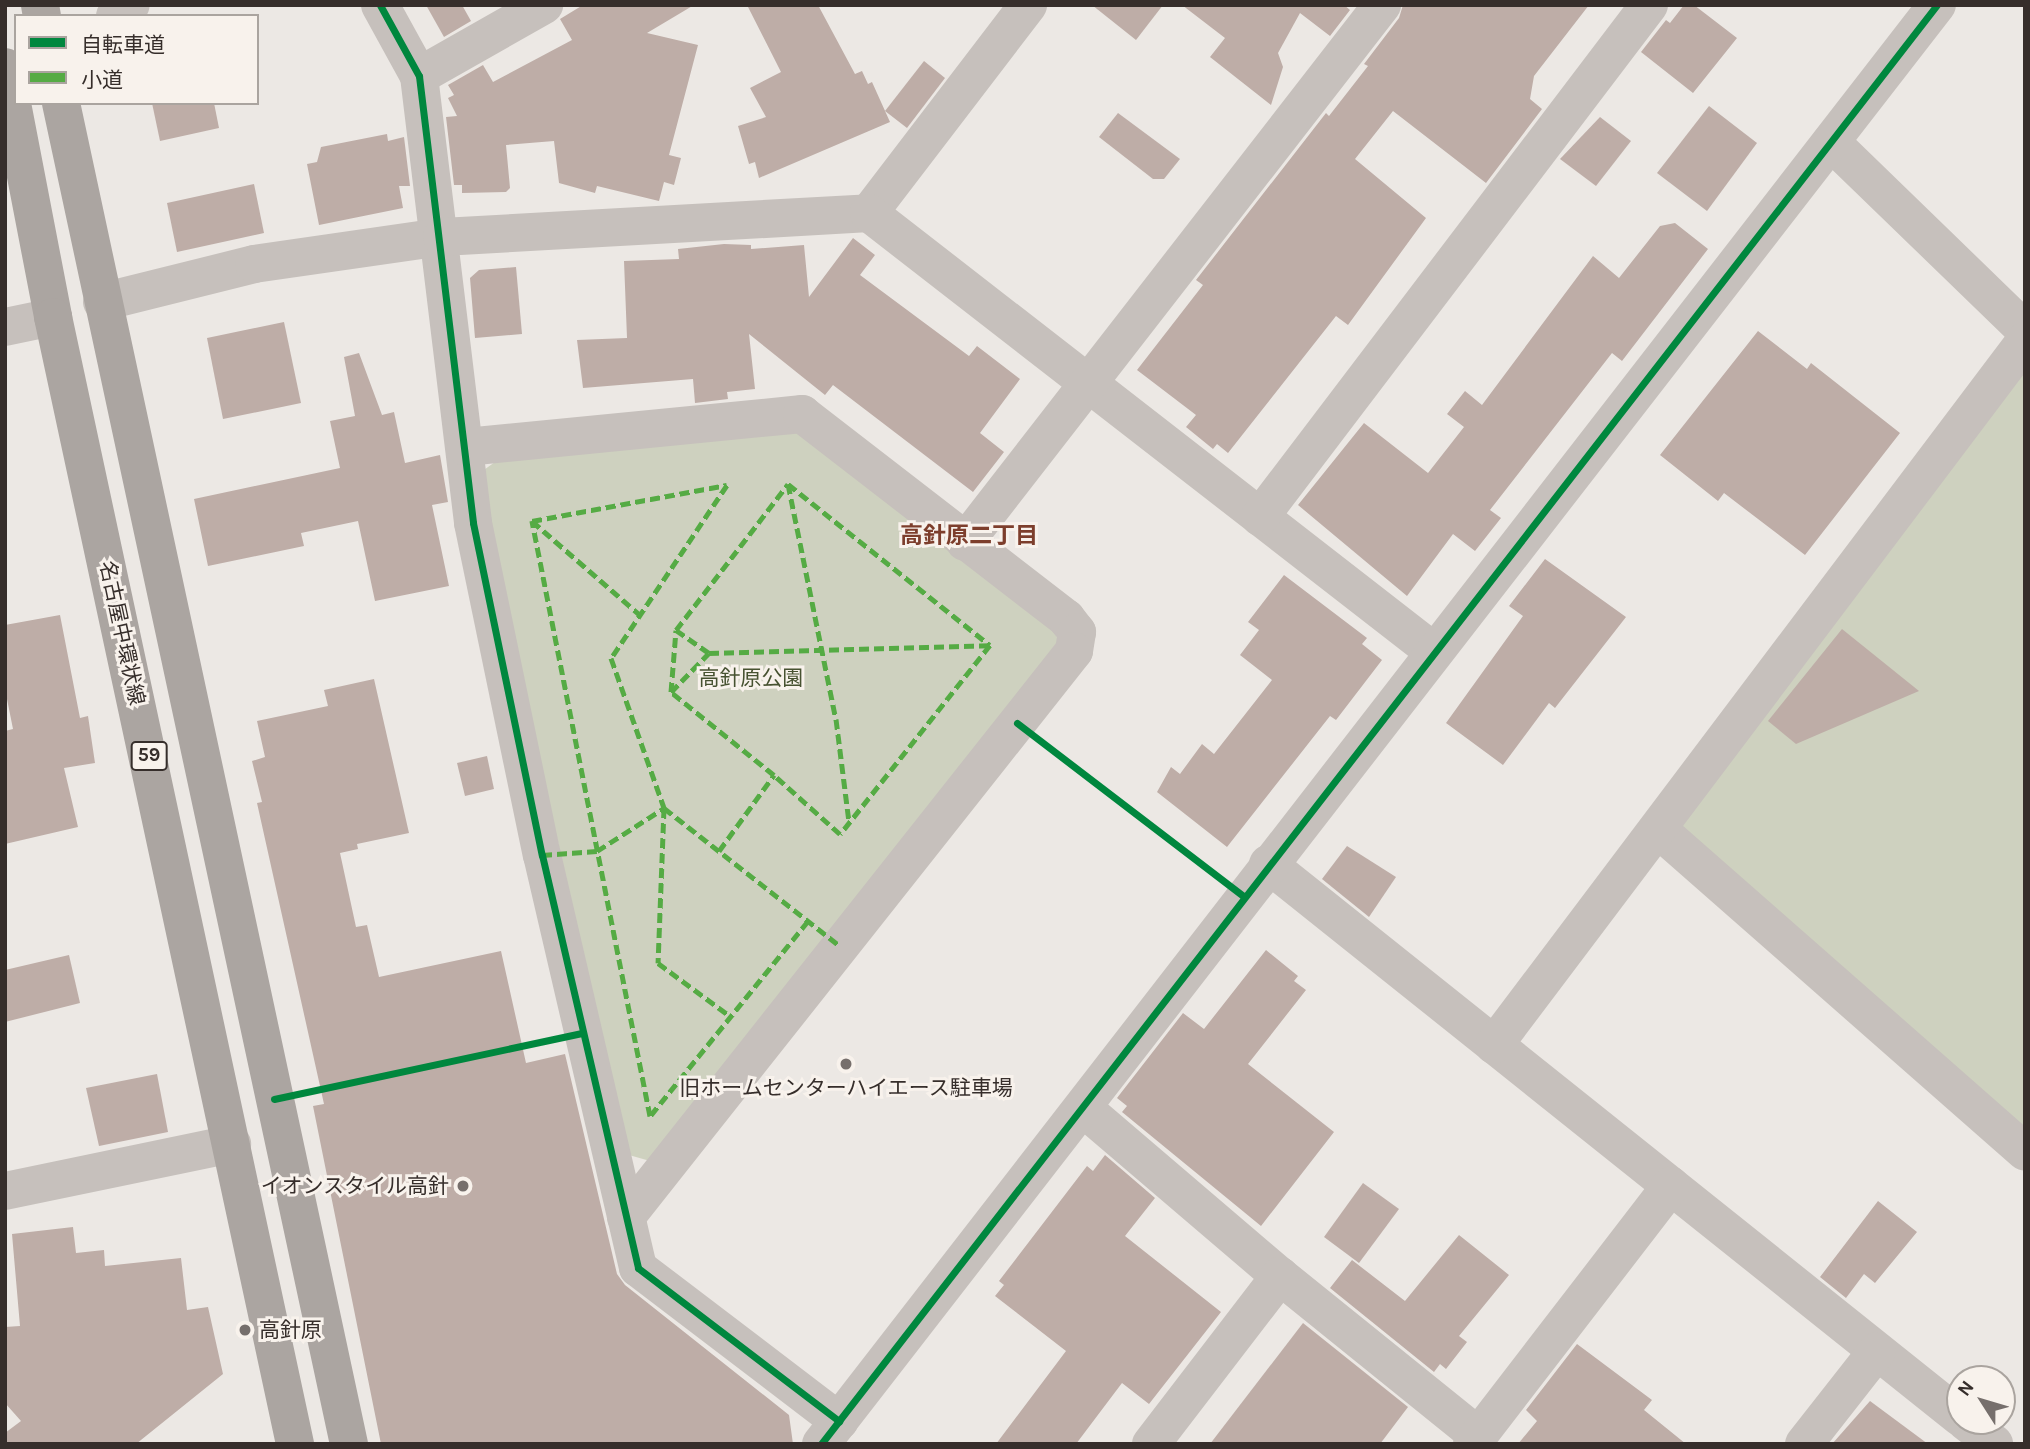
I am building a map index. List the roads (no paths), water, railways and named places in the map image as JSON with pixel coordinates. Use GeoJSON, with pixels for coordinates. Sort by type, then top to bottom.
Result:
{"type":"FeatureCollection","features":[{"type":"Feature","properties":{"kind":"main road","name":"名古屋中環状線"},"geometry":{"type":"LineString","coordinates":[[5,67],[53,317],[295,1444]]}},
{"type":"Feature","properties":{"kind":"main road","name":"59"},"geometry":{"type":"LineString","coordinates":[[61,105],[349,1444]]}},
{"type":"Feature","properties":{"kind":"street"},"geometry":{"type":"LineString","coordinates":[[380,5],[419,76],[442,237],[473,523],[539,842],[638,1268],[830,1432],[1083,1108],[1433,651],[1831,142],[1919,11]]}},
{"type":"Feature","properties":{"kind":"street"},"geometry":{"type":"LineString","coordinates":[[419,76],[544,5]]}},
{"type":"Feature","properties":{"kind":"street"},"geometry":{"type":"LineString","coordinates":[[869,213],[1028,5]]}},
{"type":"Feature","properties":{"kind":"street"},"geometry":{"type":"LineString","coordinates":[[965,542],[1382,5]]}},
{"type":"Feature","properties":{"kind":"street"},"geometry":{"type":"LineString","coordinates":[[1260,517],[1648,5]]}},
{"type":"Feature","properties":{"kind":"street"},"geometry":{"type":"LineString","coordinates":[[1831,142],[2025,330]]}},
{"type":"Feature","properties":{"kind":"street"},"geometry":{"type":"LineString","coordinates":[[102,302],[254,264],[442,237],[869,213],[1433,651]]}},
{"type":"Feature","properties":{"kind":"street"},"geometry":{"type":"LineString","coordinates":[[5,327],[53,317]]}},
{"type":"Feature","properties":{"kind":"street"},"geometry":{"type":"LineString","coordinates":[[1494,1045],[1660,830],[2025,341]]}},
{"type":"Feature","properties":{"kind":"street"},"geometry":{"type":"LineString","coordinates":[[466,447],[802,414],[1066,618],[1077,632],[1074,651],[626,1217]]}},
{"type":"Feature","properties":{"kind":"street"},"geometry":{"type":"LineString","coordinates":[[1660,830],[2025,1152]]}},
{"type":"Feature","properties":{"kind":"street"},"geometry":{"type":"LineString","coordinates":[[1268,864],[1946,1406]]}},
{"type":"Feature","properties":{"kind":"street"},"geometry":{"type":"LineString","coordinates":[[1083,1108],[1475,1440],[1671,1186]]}},
{"type":"Feature","properties":{"kind":"street"},"geometry":{"type":"LineString","coordinates":[[5,1191],[232,1144]]}},
{"type":"Feature","properties":{"kind":"street"},"geometry":{"type":"LineString","coordinates":[[1151,1444],[1280,1276]]}},
{"type":"Feature","properties":{"kind":"street"},"geometry":{"type":"LineString","coordinates":[[1804,1444],[1877,1351]]}},
{"type":"Feature","properties":{"kind":"place","name":"旧ホームセンターハイエース駐車場"},"geometry":{"type":"Point","coordinates":[846,1064]}},
{"type":"Feature","properties":{"kind":"place","name":"イオンスタイル高針"},"geometry":{"type":"Point","coordinates":[463,1186]}},
{"type":"Feature","properties":{"kind":"place","name":"高針原"},"geometry":{"type":"Point","coordinates":[245,1330]}},
{"type":"Feature","properties":{"kind":"district","name":"高針原二丁目"},"geometry":{"type":"Point","coordinates":[969,536]}},
{"type":"Feature","properties":{"kind":"park label","name":"高針原公園"},"geometry":{"type":"Point","coordinates":[751,678]}}]}
